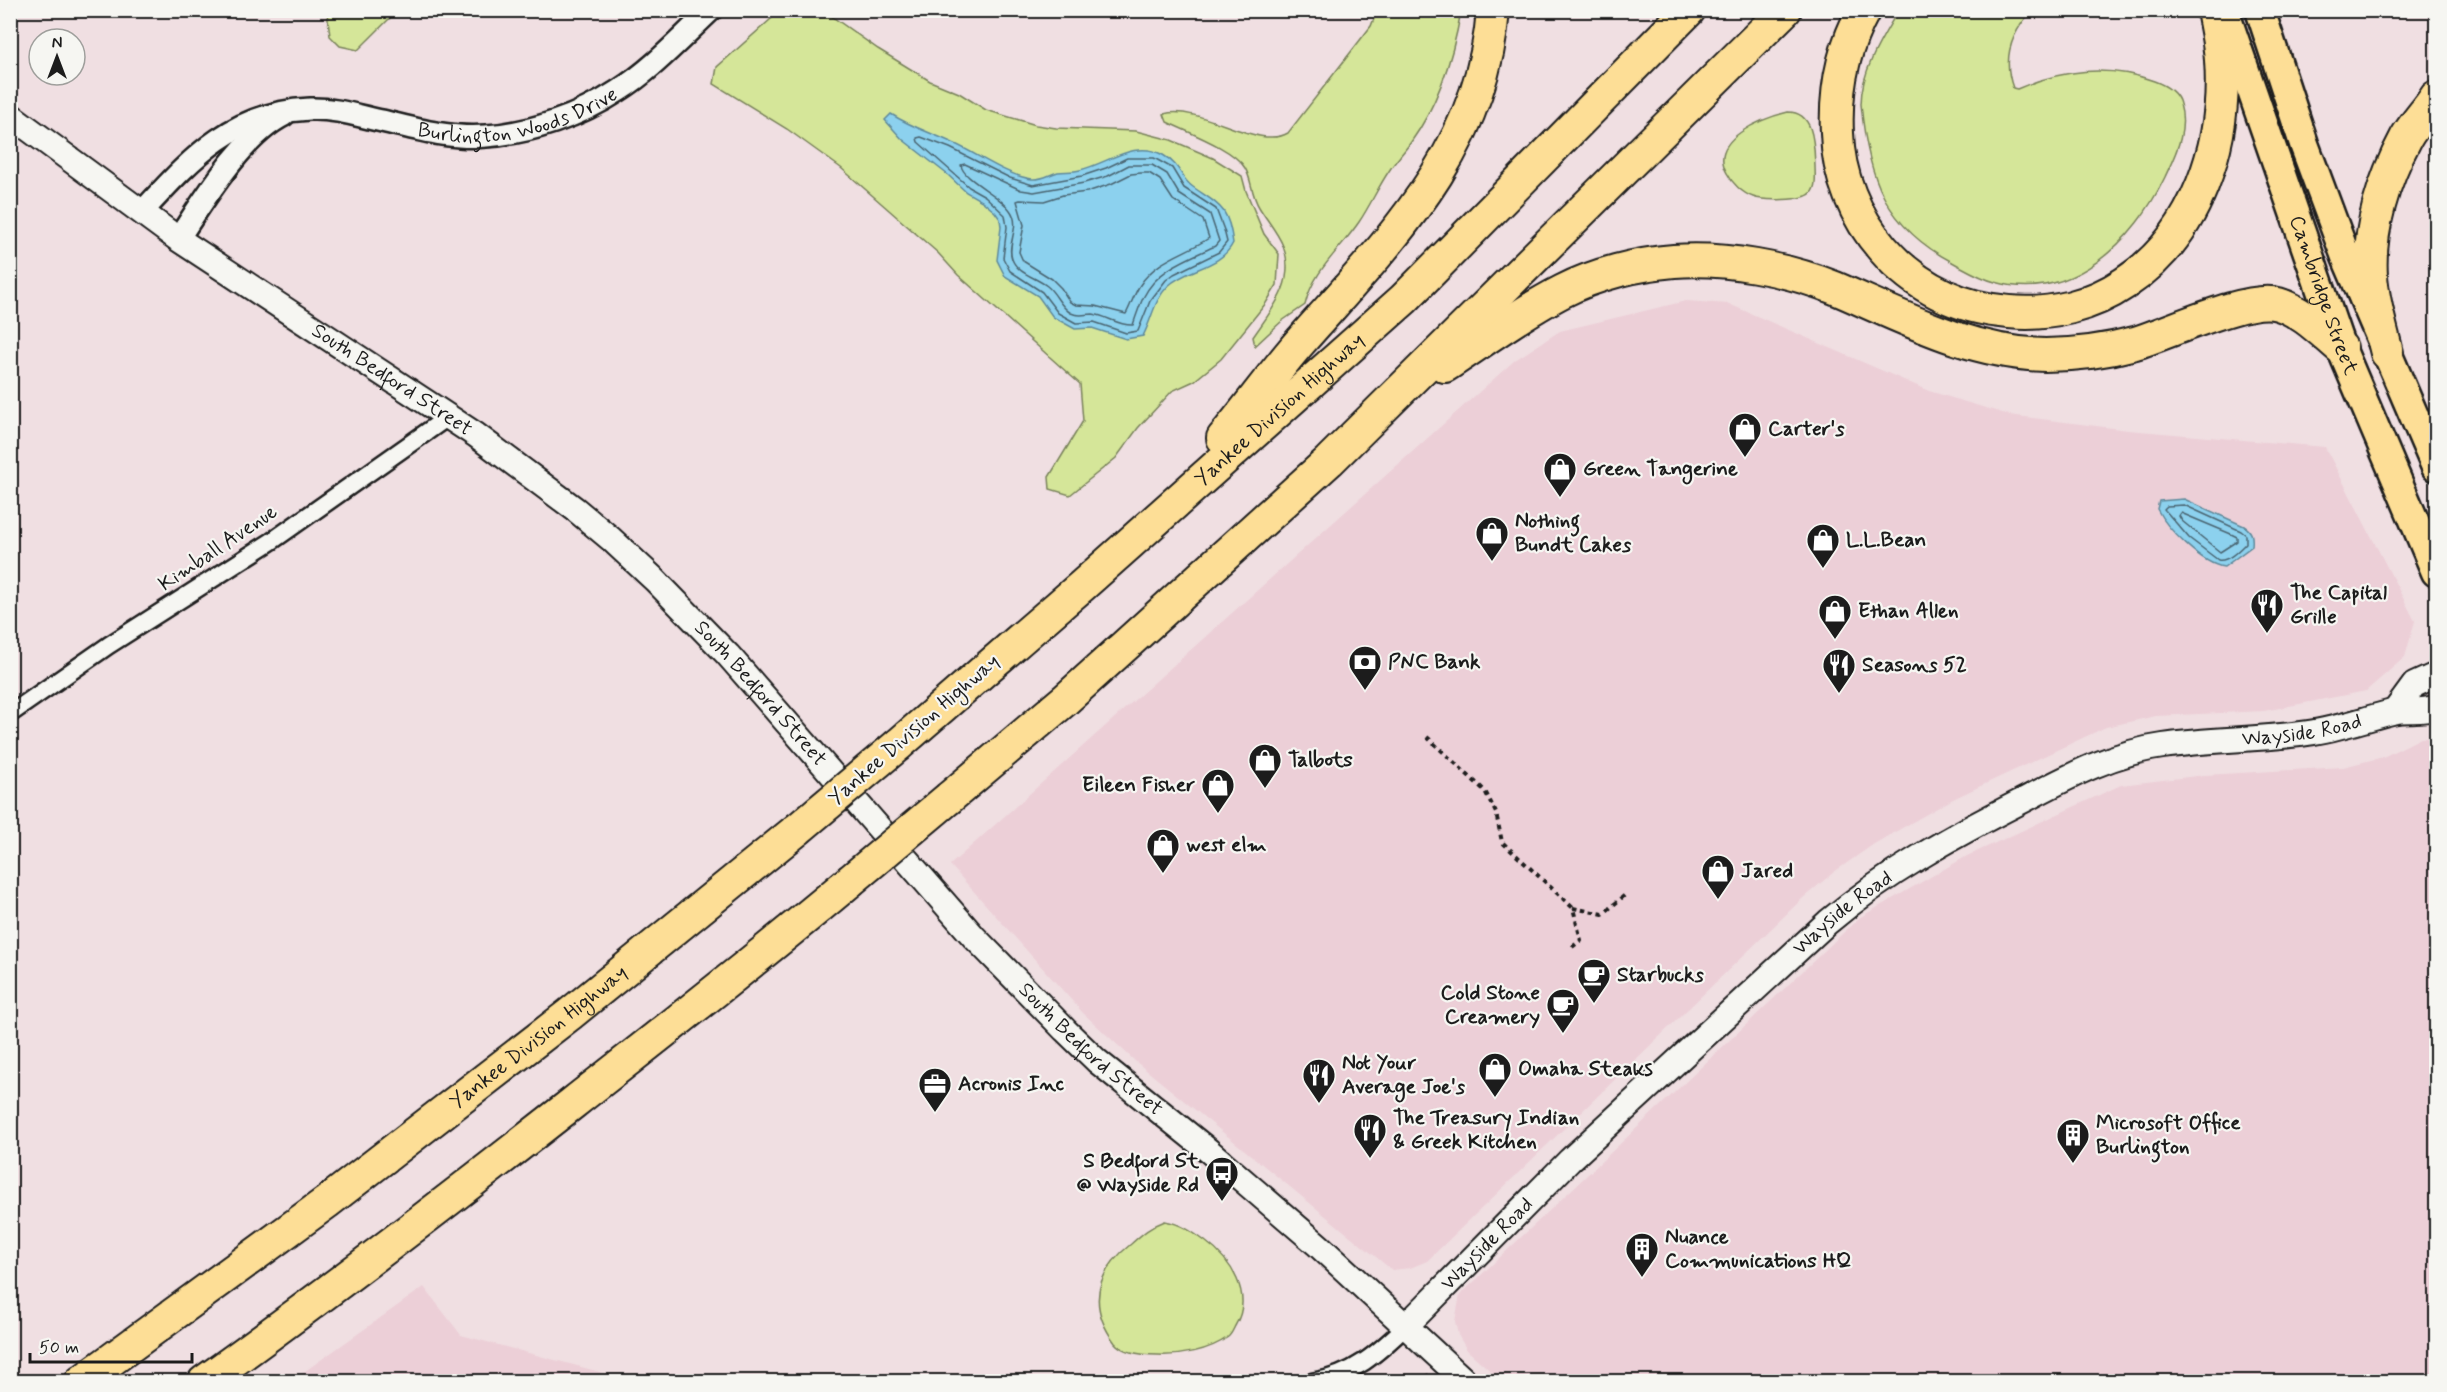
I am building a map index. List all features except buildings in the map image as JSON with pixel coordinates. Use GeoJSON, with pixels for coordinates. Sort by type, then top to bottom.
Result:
{"type":"FeatureCollection","features":[{"type":"Feature","properties":{"kind":"highway"},"geometry":{"type":"LineString","coordinates":[[1132,540],[1249,407],[1298,345],[1371,262],[1428,190],[1442,167],[1472,104],[1486,55],[1493,10]]}},
{"type":"Feature","properties":{"kind":"highway","name":"Yankee Division Highway"},"geometry":{"type":"LineString","coordinates":[[81,1382],[327,1202],[570,1014],[898,745],[1404,299],[1689,10]]}},
{"type":"Feature","properties":{"kind":"highway"},"geometry":{"type":"LineString","coordinates":[[204,1382],[458,1193],[669,1027],[850,881],[1082,684],[1329,461],[1785,10]]}},
{"type":"Feature","properties":{"kind":"highway"},"geometry":{"type":"LineString","coordinates":[[1864,10],[1844,61],[1836,108],[1837,149],[1842,173],[1861,217],[1874,239],[1892,260],[1936,293],[1976,308],[2024,314],[2073,308],[2115,290],[2133,278],[2160,254],[2180,228],[2202,187],[2216,135],[2221,60],[2213,10]]}},
{"type":"Feature","properties":{"kind":"highway","name":"Cambridge Street"},"geometry":{"type":"LineString","coordinates":[[2224,10],[2341,348],[2436,572]]}},
{"type":"Feature","properties":{"kind":"highway","name":"Cambridge Street"},"geometry":{"type":"LineString","coordinates":[[2260,10],[2304,144],[2346,257],[2436,467]]}},
{"type":"Feature","properties":{"kind":"highway"},"geometry":{"type":"LineString","coordinates":[[2387,353],[2372,279],[2371,257],[2377,212],[2389,176],[2407,137],[2436,97]]}},
{"type":"Feature","properties":{"kind":"highway"},"geometry":{"type":"LineString","coordinates":[[1388,403],[1564,290],[1619,271],[1648,264],[1677,261],[1710,261],[1793,275],[1834,288],[1914,324],[1964,341],[2017,353],[2090,354],[2136,342],[2242,306],[2265,302],[2291,310],[2341,348]]}},
{"type":"Feature","properties":{"kind":"main road","name":"South Bedford Street"},"geometry":{"type":"LineString","coordinates":[[10,115],[178,239],[510,459],[575,509],[655,580],[728,656],[974,937],[1065,1030],[1098,1061],[1293,1223],[1407,1325],[1466,1382]]}},
{"type":"Feature","properties":{"kind":"main road"},"geometry":{"type":"LineString","coordinates":[[2395,711],[2414,685],[2436,675]]}},
{"type":"Feature","properties":{"kind":"main road","name":"Wayside Road"},"geometry":{"type":"LineString","coordinates":[[1407,1325],[1570,1160],[1828,922],[1894,872],[2004,810],[2082,770],[2114,757],[2163,746],[2317,732],[2395,711],[2429,710],[2436,707]]}},
{"type":"Feature","properties":{"kind":"street","name":"Burlington Woods Drive"},"geometry":{"type":"LineString","coordinates":[[142,212],[175,176],[225,134],[254,118],[276,112],[312,109],[461,135],[485,136],[516,132],[572,114],[619,91],[656,62],[711,10]]}},
{"type":"Feature","properties":{"kind":"street"},"geometry":{"type":"LineString","coordinates":[[178,239],[235,158],[262,131],[280,117],[295,110]]}},
{"type":"Feature","properties":{"kind":"street","name":"Kimball Avenue"},"geometry":{"type":"LineString","coordinates":[[10,714],[90,658],[272,541],[448,417]]}},
{"type":"Feature","properties":{"kind":"street"},"geometry":{"type":"LineString","coordinates":[[1312,1382],[1343,1375],[1383,1348],[1407,1325]]}},
{"type":"Feature","properties":{"kind":"path"},"geometry":{"type":"LineString","coordinates":[[1427,736],[1485,791],[1496,813],[1502,842],[1573,908],[1603,914],[1625,895]]}},
{"type":"Feature","properties":{"kind":"path"},"geometry":{"type":"LineString","coordinates":[[1571,948],[1581,939],[1573,908]]}},
{"type":"Feature","properties":{"kind":"shaded area"},"geometry":{"type":"Polygon","coordinates":[[[1686,301],[1729,304],[1929,391],[2009,415],[2128,430],[2325,447],[2415,621],[2405,657],[2366,691],[2264,711],[2156,716],[2106,727],[1953,799],[1874,844],[1834,872],[1803,898],[1427,1261],[1410,1268],[1392,1270],[1135,1061],[1083,1013],[950,865],[1515,360],[1560,331],[1686,301]]]}},
{"type":"Feature","properties":{"kind":"shaded area"},"geometry":{"type":"Polygon","coordinates":[[[2421,738],[2436,738],[2436,1381],[1503,1382],[1467,1350],[1458,1335],[1455,1321],[1460,1295],[1859,918],[1967,856],[2121,785],[2205,775],[2343,767],[2383,757],[2421,738]]]}},
{"type":"Feature","properties":{"kind":"shaded area"},"geometry":{"type":"Polygon","coordinates":[[[424,1287],[461,1335],[600,1372],[607,1381],[291,1381],[424,1287]]]}},
{"type":"Feature","properties":{"kind":"green space"},"geometry":{"type":"Polygon","coordinates":[[[327,10],[397,11],[358,50],[340,46],[330,36],[327,10]]]}},
{"type":"Feature","properties":{"kind":"green space"},"geometry":{"type":"Polygon","coordinates":[[[780,11],[824,11],[878,49],[930,81],[959,93],[986,110],[1036,125],[1056,128],[1136,131],[1171,140],[1213,158],[1242,176],[1264,234],[1279,254],[1277,285],[1266,303],[1221,359],[1194,381],[1172,391],[1138,428],[1116,458],[1070,495],[1050,489],[1049,477],[1083,421],[1080,384],[958,275],[938,253],[841,168],[787,129],[714,84],[717,67],[780,11]]]}},
{"type":"Feature","properties":{"kind":"green space"},"geometry":{"type":"Polygon","coordinates":[[[1377,11],[1461,11],[1444,79],[1421,127],[1394,163],[1359,222],[1321,271],[1305,305],[1282,321],[1255,346],[1253,337],[1275,305],[1285,283],[1287,259],[1283,246],[1256,202],[1245,168],[1239,161],[1221,148],[1167,122],[1164,114],[1195,115],[1261,136],[1276,137],[1288,133],[1371,26],[1377,11]]]}},
{"type":"Feature","properties":{"kind":"green space"},"geometry":{"type":"Polygon","coordinates":[[[1898,11],[2032,11],[2019,28],[2011,46],[2008,66],[2013,88],[2017,89],[2050,77],[2102,71],[2120,72],[2154,81],[2173,92],[2178,99],[2183,123],[2177,150],[2152,201],[2137,223],[2118,244],[2098,261],[2075,275],[2050,284],[2023,286],[1995,282],[1979,276],[1930,249],[1911,233],[1884,198],[1875,177],[1864,131],[1861,104],[1868,67],[1898,11]]]}},
{"type":"Feature","properties":{"kind":"green space"},"geometry":{"type":"Polygon","coordinates":[[[1788,112],[1803,118],[1811,132],[1815,173],[1813,190],[1801,198],[1783,200],[1749,195],[1738,187],[1727,173],[1723,161],[1725,150],[1731,140],[1741,132],[1766,119],[1788,112]]]}},
{"type":"Feature","properties":{"kind":"green space"},"geometry":{"type":"Polygon","coordinates":[[[1165,1221],[1190,1231],[1215,1249],[1223,1258],[1231,1268],[1241,1290],[1240,1314],[1230,1335],[1212,1346],[1176,1355],[1135,1353],[1119,1347],[1106,1329],[1101,1315],[1099,1290],[1103,1278],[1119,1255],[1155,1225],[1165,1221]]]}},
{"type":"Feature","properties":{"kind":"water"},"geometry":{"type":"Polygon","coordinates":[[[891,114],[962,147],[1012,174],[1032,179],[1058,172],[1080,170],[1132,151],[1153,151],[1169,159],[1189,183],[1221,208],[1228,221],[1233,243],[1220,258],[1184,275],[1163,291],[1143,336],[1126,339],[1092,328],[1075,329],[1053,317],[1038,296],[1005,276],[997,260],[1000,219],[982,201],[966,192],[902,139],[885,120],[891,114]]]}},
{"type":"Feature","properties":{"kind":"water"},"geometry":{"type":"Polygon","coordinates":[[[2184,499],[2244,526],[2251,534],[2252,546],[2224,567],[2196,553],[2169,526],[2157,509],[2159,501],[2184,499]]]}},
{"type":"Feature","properties":{"kind":"place","name":"Carter's"},"geometry":{"type":"Point","coordinates":[1745,458]}},
{"type":"Feature","properties":{"kind":"place","name":"Green Tangerine"},"geometry":{"type":"Point","coordinates":[1560,498]}},
{"type":"Feature","properties":{"kind":"place","name":"Nothing Bundt Cakes"},"geometry":{"type":"Point","coordinates":[1492,562]}},
{"type":"Feature","properties":{"kind":"place","name":"L.L.Bean"},"geometry":{"type":"Point","coordinates":[1823,569]}},
{"type":"Feature","properties":{"kind":"place","name":"The Capital Grille"},"geometry":{"type":"Point","coordinates":[2267,634]}},
{"type":"Feature","properties":{"kind":"place","name":"Ethan Allen"},"geometry":{"type":"Point","coordinates":[1835,640]}},
{"type":"Feature","properties":{"kind":"place","name":"PNC Bank"},"geometry":{"type":"Point","coordinates":[1365,691]}},
{"type":"Feature","properties":{"kind":"place","name":"Seasons 52"},"geometry":{"type":"Point","coordinates":[1839,694]}},
{"type":"Feature","properties":{"kind":"place","name":"Talbots"},"geometry":{"type":"Point","coordinates":[1265,789]}},
{"type":"Feature","properties":{"kind":"place","name":"Eileen Fisher"},"geometry":{"type":"Point","coordinates":[1218,814]}},
{"type":"Feature","properties":{"kind":"place","name":"west elm"},"geometry":{"type":"Point","coordinates":[1163,874]}},
{"type":"Feature","properties":{"kind":"place","name":"Jared"},"geometry":{"type":"Point","coordinates":[1718,900]}},
{"type":"Feature","properties":{"kind":"place","name":"Starbucks"},"geometry":{"type":"Point","coordinates":[1594,1004]}},
{"type":"Feature","properties":{"kind":"place","name":"Cold Stone Creamery"},"geometry":{"type":"Point","coordinates":[1563,1034]}},
{"type":"Feature","properties":{"kind":"place","name":"Omaha Steaks"},"geometry":{"type":"Point","coordinates":[1495,1098]}},
{"type":"Feature","properties":{"kind":"place","name":"Not Your Average Joe's"},"geometry":{"type":"Point","coordinates":[1319,1104]}},
{"type":"Feature","properties":{"kind":"place","name":"Acronis Inc"},"geometry":{"type":"Point","coordinates":[935,1113]}},
{"type":"Feature","properties":{"kind":"place","name":"The Treasury Indian & Greek Kitchen"},"geometry":{"type":"Point","coordinates":[1370,1159]}},
{"type":"Feature","properties":{"kind":"place","name":"Microsoft Office Burlington"},"geometry":{"type":"Point","coordinates":[2073,1164]}},
{"type":"Feature","properties":{"kind":"place","name":"S Bedford St @ Wayside Rd"},"geometry":{"type":"Point","coordinates":[1222,1202]}},
{"type":"Feature","properties":{"kind":"place","name":"Nuance Communications HQ"},"geometry":{"type":"Point","coordinates":[1642,1278]}}]}
